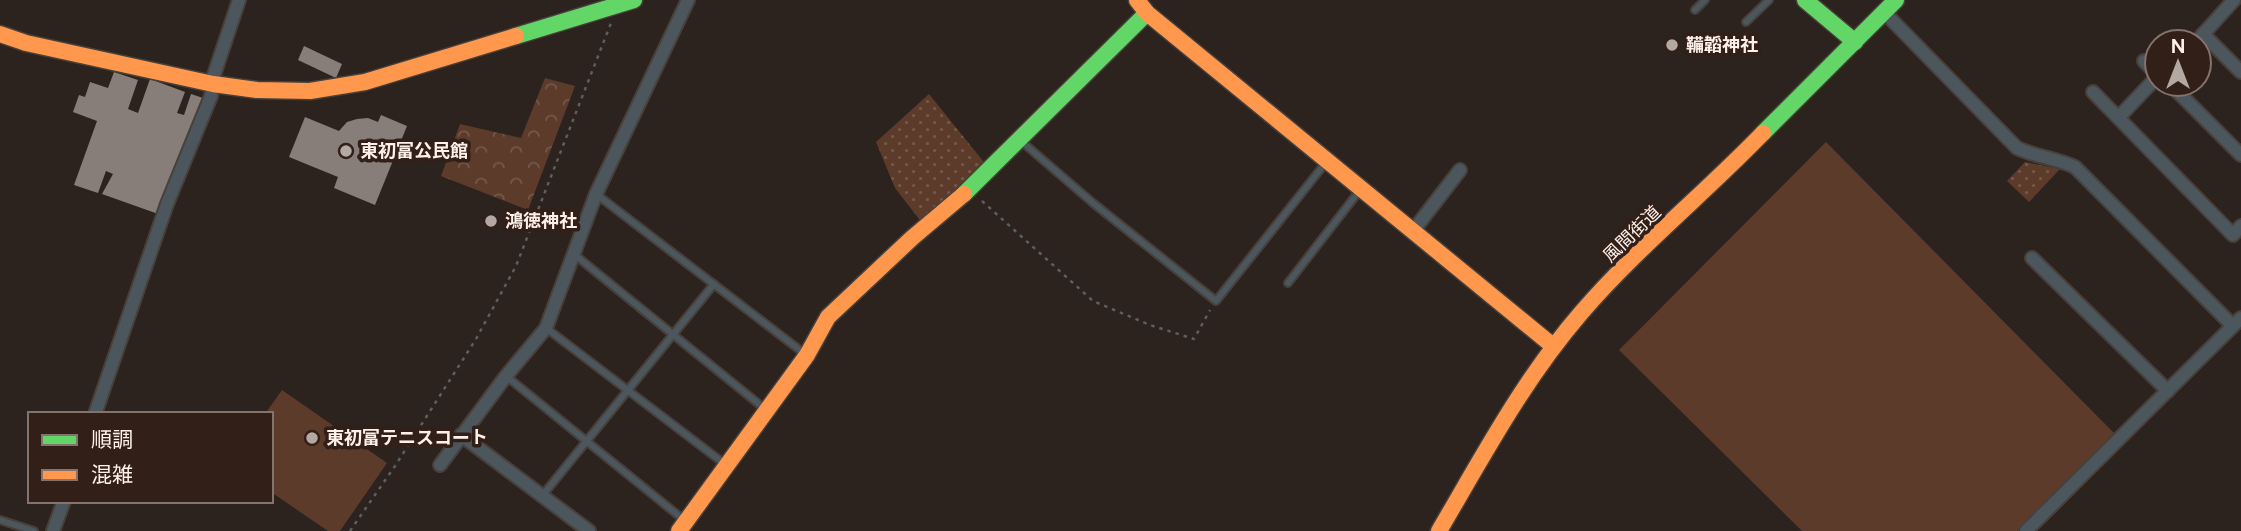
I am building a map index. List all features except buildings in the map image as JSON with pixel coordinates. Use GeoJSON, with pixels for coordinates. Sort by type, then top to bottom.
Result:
{"type":"FeatureCollection","features":[{"type":"Feature","properties":{"kind":"street"},"geometry":{"type":"LineString","coordinates":[[96,412],[167,204],[211,96],[239,0]]}},
{"type":"Feature","properties":{"kind":"street"},"geometry":{"type":"LineString","coordinates":[[440,465],[506,376],[547,328],[596,194],[688,0]]}},
{"type":"Feature","properties":{"kind":"street"},"geometry":{"type":"LineString","coordinates":[[1137,0],[1147,13],[1553,346]]}},
{"type":"Feature","properties":{"kind":"street"},"geometry":{"type":"LineString","coordinates":[[1805,0],[1855,43]]}},
{"type":"Feature","properties":{"kind":"street","name":"風間街道"},"geometry":{"type":"LineString","coordinates":[[1439,531],[1492,437],[1553,346],[1612,279],[1728,169],[1896,0]]}},
{"type":"Feature","properties":{"kind":"street"},"geometry":{"type":"LineString","coordinates":[[2208,28],[2234,0]]}},
{"type":"Feature","properties":{"kind":"street"},"geometry":{"type":"LineString","coordinates":[[0,34],[38,46],[213,84],[257,90],[310,91],[365,82],[623,1]]}},
{"type":"Feature","properties":{"kind":"street"},"geometry":{"type":"LineString","coordinates":[[1884,12],[2017,148],[2030,155],[2061,160],[2074,167],[2237,322],[2026,531]]}},
{"type":"Feature","properties":{"kind":"street"},"geometry":{"type":"LineString","coordinates":[[682,526],[807,355],[828,317],[912,238],[969,190],[1147,13]]}},
{"type":"Feature","properties":{"kind":"street"},"geometry":{"type":"LineString","coordinates":[[2213,49],[2241,72]]}},
{"type":"Feature","properties":{"kind":"street"},"geometry":{"type":"LineString","coordinates":[[2119,117],[2143,91]]}},
{"type":"Feature","properties":{"kind":"street"},"geometry":{"type":"LineString","coordinates":[[2093,92],[2233,235],[2241,226]]}},
{"type":"Feature","properties":{"kind":"street"},"geometry":{"type":"LineString","coordinates":[[2184,98],[2241,156]]}},
{"type":"Feature","properties":{"kind":"street"},"geometry":{"type":"LineString","coordinates":[[1413,231],[1460,170]]}},
{"type":"Feature","properties":{"kind":"street"},"geometry":{"type":"LineString","coordinates":[[2032,258],[2168,391]]}},
{"type":"Feature","properties":{"kind":"street"},"geometry":{"type":"LineString","coordinates":[[461,435],[589,531]]}},
{"type":"Feature","properties":{"kind":"street"},"geometry":{"type":"LineString","coordinates":[[53,531],[63,503]]}},
{"type":"Feature","properties":{"kind":"lane"},"geometry":{"type":"LineString","coordinates":[[1695,10],[1705,0]]}},
{"type":"Feature","properties":{"kind":"lane"},"geometry":{"type":"LineString","coordinates":[[1746,22],[1769,0]]}},
{"type":"Feature","properties":{"kind":"lane"},"geometry":{"type":"LineString","coordinates":[[1020,139],[1216,301],[1328,160]]}},
{"type":"Feature","properties":{"kind":"lane"},"geometry":{"type":"LineString","coordinates":[[1288,283],[1362,188]]}},
{"type":"Feature","properties":{"kind":"lane"},"geometry":{"type":"LineString","coordinates":[[596,194],[807,355]]}},
{"type":"Feature","properties":{"kind":"lane"},"geometry":{"type":"LineString","coordinates":[[573,254],[767,411]]}},
{"type":"Feature","properties":{"kind":"lane"},"geometry":{"type":"LineString","coordinates":[[542,496],[714,284]]}},
{"type":"Feature","properties":{"kind":"lane"},"geometry":{"type":"LineString","coordinates":[[547,328],[726,466]]}},
{"type":"Feature","properties":{"kind":"lane"},"geometry":{"type":"LineString","coordinates":[[506,376],[682,526]]}},
{"type":"Feature","properties":{"kind":"lane"},"geometry":{"type":"LineString","coordinates":[[0,520],[34,531]]}},
{"type":"Feature","properties":{"kind":"path"},"geometry":{"type":"LineString","coordinates":[[350,531],[396,466],[516,266],[623,1]]}},
{"type":"Feature","properties":{"kind":"path"},"geometry":{"type":"LineString","coordinates":[[969,190],[1093,301],[1150,325],[1194,339],[1216,301]]}},
{"type":"Feature","properties":{"kind":"green space"},"geometry":{"type":"Polygon","coordinates":[[[545,78],[575,86],[528,210],[441,176],[460,124],[521,138],[545,78]]]}},
{"type":"Feature","properties":{"kind":"green space"},"geometry":{"type":"Polygon","coordinates":[[[929,94],[987,166],[923,224],[895,188],[876,142],[929,94]]]}},
{"type":"Feature","properties":{"kind":"green space"},"geometry":{"type":"Polygon","coordinates":[[[1826,142],[2114,433],[2017,531],[1802,531],[1619,350],[1826,142]]]}},
{"type":"Feature","properties":{"kind":"green space"},"geometry":{"type":"Polygon","coordinates":[[[2025,162],[2060,169],[2029,202],[2007,181],[2025,162]]]}},
{"type":"Feature","properties":{"kind":"green space","name":"東初富テニスコート"},"geometry":{"type":"Polygon","coordinates":[[[282,390],[387,463],[340,531],[328,531],[273,493],[273,412],[266,412],[282,390]]]}},
{"type":"Feature","properties":{"kind":"traffic: fast"},"geometry":{"type":"LineString","coordinates":[[516,36],[634,0]]}},
{"type":"Feature","properties":{"kind":"traffic: fast"},"geometry":{"type":"LineString","coordinates":[[1805,0],[1855,42]]}},
{"type":"Feature","properties":{"kind":"traffic: fast"},"geometry":{"type":"LineString","coordinates":[[1763,133],[1896,0]]}},
{"type":"Feature","properties":{"kind":"traffic: fast"},"geometry":{"type":"LineString","coordinates":[[964,194],[1147,13]]}},
{"type":"Feature","properties":{"kind":"traffic: slow"},"geometry":{"type":"LineString","coordinates":[[1137,0],[1147,13],[1553,346]]}},
{"type":"Feature","properties":{"kind":"traffic: slow"},"geometry":{"type":"LineString","coordinates":[[0,34],[26,43],[213,84],[257,90],[310,91],[365,82],[516,36]]}},
{"type":"Feature","properties":{"kind":"traffic: slow"},"geometry":{"type":"LineString","coordinates":[[1439,531],[1505,419],[1560,338],[1602,289],[1763,133]]}},
{"type":"Feature","properties":{"kind":"traffic: slow"},"geometry":{"type":"LineString","coordinates":[[679,531],[807,355],[828,317],[912,238],[964,194]]}},
{"type":"Feature","properties":{"kind":"place","name":"鞴韜神社"},"geometry":{"type":"Point","coordinates":[1672,45]}},
{"type":"Feature","properties":{"kind":"place","name":"東初富公民館"},"geometry":{"type":"Point","coordinates":[346,151]}},
{"type":"Feature","properties":{"kind":"place","name":"鴻徳神社"},"geometry":{"type":"Point","coordinates":[491,221]}},
{"type":"Feature","properties":{"kind":"place","name":"東初富テニスコート"},"geometry":{"type":"Point","coordinates":[312,438]}}]}
